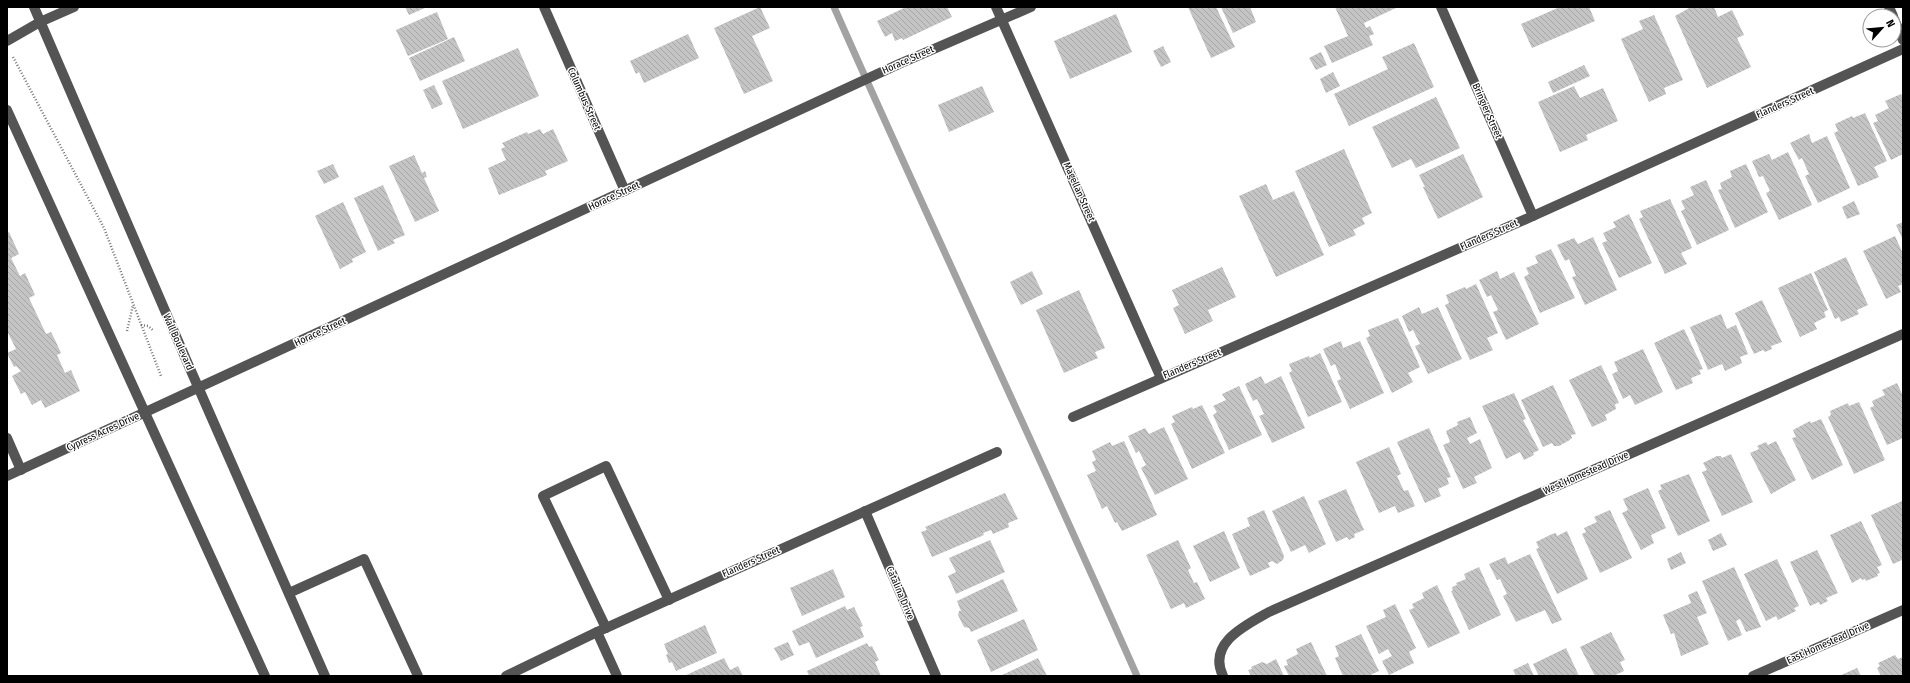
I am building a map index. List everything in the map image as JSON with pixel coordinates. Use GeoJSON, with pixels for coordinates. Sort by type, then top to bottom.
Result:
{"type":"FeatureCollection","features":[{"type":"Feature","properties":{"kind":"street","name":"Wall Boulevard"},"geometry":{"type":"LineString","coordinates":[[34,7],[325,676]]}},
{"type":"Feature","properties":{"kind":"street"},"geometry":{"type":"LineString","coordinates":[[7,40],[40,22],[74,7]]}},
{"type":"Feature","properties":{"kind":"street","name":"Columbus Street"},"geometry":{"type":"LineString","coordinates":[[544,7],[625,191]]}},
{"type":"Feature","properties":{"kind":"street","name":"Magellan Street"},"geometry":{"type":"LineString","coordinates":[[996,7],[1161,378]]}},
{"type":"Feature","properties":{"kind":"street","name":"Horace Street"},"geometry":{"type":"LineString","coordinates":[[199,388],[832,94],[1031,7]]}},
{"type":"Feature","properties":{"kind":"street","name":"Bringier Street"},"geometry":{"type":"LineString","coordinates":[[1441,7],[1533,216]]}},
{"type":"Feature","properties":{"kind":"street","name":"Flanders Street"},"geometry":{"type":"LineString","coordinates":[[1073,417],[1533,216],[1903,49]]}},
{"type":"Feature","properties":{"kind":"street"},"geometry":{"type":"LineString","coordinates":[[7,110],[265,676]]}},
{"type":"Feature","properties":{"kind":"street","name":"West Homestead Drive"},"geometry":{"type":"LineString","coordinates":[[1223,676],[1219,660],[1221,648],[1234,634],[1269,612],[1903,334]]}},
{"type":"Feature","properties":{"kind":"street","name":"Cypress Acres Drive"},"geometry":{"type":"LineString","coordinates":[[7,476],[199,388]]}},
{"type":"Feature","properties":{"kind":"street"},"geometry":{"type":"LineString","coordinates":[[7,438],[21,470]]}},
{"type":"Feature","properties":{"kind":"street","name":"Flanders Street"},"geometry":{"type":"LineString","coordinates":[[506,676],[601,630],[997,452]]}},
{"type":"Feature","properties":{"kind":"street"},"geometry":{"type":"LineString","coordinates":[[617,676],[601,630],[543,496],[606,466],[668,600]]}},
{"type":"Feature","properties":{"kind":"street","name":"Catalina Drive"},"geometry":{"type":"LineString","coordinates":[[865,511],[936,676]]}},
{"type":"Feature","properties":{"kind":"street"},"geometry":{"type":"LineString","coordinates":[[289,593],[364,559],[418,676]]}},
{"type":"Feature","properties":{"kind":"street","name":"East Homestead Drive"},"geometry":{"type":"LineString","coordinates":[[1753,676],[1903,610]]}},
{"type":"Feature","properties":{"kind":"path"},"geometry":{"type":"LineString","coordinates":[[13,57],[104,228],[161,376]]}},
{"type":"Feature","properties":{"kind":"path"},"geometry":{"type":"LineString","coordinates":[[126,334],[133,305]]}},
{"type":"Feature","properties":{"kind":"building"},"geometry":{"type":"Polygon","coordinates":[[[405,7],[427,7],[409,15],[405,7]]]}},
{"type":"Feature","properties":{"kind":"building"},"geometry":{"type":"Polygon","coordinates":[[[760,7],[770,28],[752,36],[773,81],[744,94],[714,28],[760,7]]]}},
{"type":"Feature","properties":{"kind":"building"},"geometry":{"type":"Polygon","coordinates":[[[906,7],[947,7],[952,17],[903,40],[902,38],[895,41],[892,33],[885,37],[877,21],[906,7]]]}},
{"type":"Feature","properties":{"kind":"building"},"geometry":{"type":"Polygon","coordinates":[[[1188,7],[1216,7],[1235,47],[1211,58],[1188,7]]]}},
{"type":"Feature","properties":{"kind":"building"},"geometry":{"type":"Polygon","coordinates":[[[1221,7],[1250,7],[1256,22],[1233,33],[1221,7]]]}},
{"type":"Feature","properties":{"kind":"building"},"geometry":{"type":"Polygon","coordinates":[[[1335,7],[1398,7],[1364,23],[1366,28],[1370,26],[1374,34],[1369,36],[1373,45],[1332,63],[1324,46],[1348,36],[1335,7]]]}},
{"type":"Feature","properties":{"kind":"building"},"geometry":{"type":"Polygon","coordinates":[[[1560,7],[1589,7],[1595,21],[1532,48],[1521,24],[1560,7]]]}},
{"type":"Feature","properties":{"kind":"building"},"geometry":{"type":"Polygon","coordinates":[[[1691,7],[1714,7],[1718,17],[1732,10],[1744,35],[1737,38],[1751,67],[1707,88],[1675,16],[1691,7]]]}},
{"type":"Feature","properties":{"kind":"building"},"geometry":{"type":"Polygon","coordinates":[[[437,12],[448,39],[408,56],[396,30],[437,12]]]}},
{"type":"Feature","properties":{"kind":"building"},"geometry":{"type":"Polygon","coordinates":[[[1116,14],[1132,52],[1070,79],[1054,41],[1116,14]]]}},
{"type":"Feature","properties":{"kind":"building"},"geometry":{"type":"Polygon","coordinates":[[[1654,15],[1683,80],[1664,88],[1666,94],[1649,102],[1621,39],[1643,29],[1639,21],[1654,15]]]}},
{"type":"Feature","properties":{"kind":"building"},"geometry":{"type":"Polygon","coordinates":[[[688,34],[699,58],[644,83],[639,72],[636,74],[630,61],[688,34]]]}},
{"type":"Feature","properties":{"kind":"building"},"geometry":{"type":"Polygon","coordinates":[[[454,37],[465,61],[420,81],[409,58],[454,37]]]}},
{"type":"Feature","properties":{"kind":"building"},"geometry":{"type":"Polygon","coordinates":[[[1414,43],[1434,87],[1349,126],[1334,94],[1388,69],[1382,57],[1414,43]]]}},
{"type":"Feature","properties":{"kind":"building"},"geometry":{"type":"Polygon","coordinates":[[[1163,46],[1171,62],[1161,67],[1153,51],[1163,46]]]}},
{"type":"Feature","properties":{"kind":"building"},"geometry":{"type":"Polygon","coordinates":[[[518,48],[539,96],[463,129],[442,81],[518,48]]]}},
{"type":"Feature","properties":{"kind":"building"},"geometry":{"type":"Polygon","coordinates":[[[1321,52],[1327,65],[1316,70],[1309,58],[1321,52]]]}},
{"type":"Feature","properties":{"kind":"building"},"geometry":{"type":"Polygon","coordinates":[[[1584,65],[1590,76],[1553,93],[1548,82],[1584,65]]]}},
{"type":"Feature","properties":{"kind":"building"},"geometry":{"type":"Polygon","coordinates":[[[1333,72],[1340,86],[1326,93],[1320,79],[1333,72]]]}},
{"type":"Feature","properties":{"kind":"building"},"geometry":{"type":"Polygon","coordinates":[[[434,85],[443,104],[432,109],[423,90],[434,85]]]}},
{"type":"Feature","properties":{"kind":"building"},"geometry":{"type":"Polygon","coordinates":[[[982,86],[994,112],[949,132],[938,105],[982,86]]]}},
{"type":"Feature","properties":{"kind":"building"},"geometry":{"type":"Polygon","coordinates":[[[1574,86],[1580,98],[1603,88],[1618,121],[1586,135],[1588,140],[1560,152],[1538,102],[1574,86]]]}},
{"type":"Feature","properties":{"kind":"building"},"geometry":{"type":"Polygon","coordinates":[[[1901,94],[1903,99],[1903,154],[1891,160],[1873,123],[1878,121],[1875,115],[1889,108],[1885,101],[1901,94]]]}},
{"type":"Feature","properties":{"kind":"building"},"geometry":{"type":"Polygon","coordinates":[[[1436,97],[1460,148],[1416,168],[1411,159],[1392,168],[1372,127],[1436,97]]]}},
{"type":"Feature","properties":{"kind":"building"},"geometry":{"type":"Polygon","coordinates":[[[1865,113],[1887,161],[1874,167],[1879,177],[1858,186],[1834,133],[1838,131],[1835,124],[1852,116],[1853,118],[1865,113]]]}},
{"type":"Feature","properties":{"kind":"building"},"geometry":{"type":"Polygon","coordinates":[[[540,129],[543,134],[553,129],[568,161],[545,171],[547,175],[499,195],[488,168],[506,160],[501,149],[505,147],[502,143],[527,132],[528,134],[540,129]]]}},
{"type":"Feature","properties":{"kind":"building"},"geometry":{"type":"Polygon","coordinates":[[[1809,134],[1812,143],[1827,136],[1850,188],[1818,203],[1805,176],[1809,174],[1802,158],[1799,160],[1790,143],[1809,134]]]}},
{"type":"Feature","properties":{"kind":"building"},"geometry":{"type":"Polygon","coordinates":[[[1344,149],[1372,213],[1362,218],[1365,224],[1353,230],[1356,235],[1329,247],[1295,171],[1344,149]]]}},
{"type":"Feature","properties":{"kind":"building"},"geometry":{"type":"Polygon","coordinates":[[[1788,152],[1812,205],[1779,220],[1766,193],[1770,191],[1763,176],[1759,177],[1752,161],[1769,154],[1772,160],[1788,152]]]}},
{"type":"Feature","properties":{"kind":"building"},"geometry":{"type":"Polygon","coordinates":[[[1463,154],[1483,197],[1438,219],[1419,175],[1463,154]]]}},
{"type":"Feature","properties":{"kind":"building"},"geometry":{"type":"Polygon","coordinates":[[[414,155],[422,173],[425,171],[427,177],[424,178],[439,211],[415,222],[389,166],[414,155]]]}},
{"type":"Feature","properties":{"kind":"building"},"geometry":{"type":"Polygon","coordinates":[[[333,164],[339,177],[324,184],[317,171],[333,164]]]}},
{"type":"Feature","properties":{"kind":"building"},"geometry":{"type":"Polygon","coordinates":[[[1746,164],[1768,212],[1735,228],[1718,190],[1722,189],[1720,183],[1732,177],[1730,171],[1746,164]]]}},
{"type":"Feature","properties":{"kind":"building"},"geometry":{"type":"Polygon","coordinates":[[[1706,180],[1729,230],[1697,245],[1681,211],[1685,209],[1681,201],[1694,195],[1690,187],[1706,180]]]}},
{"type":"Feature","properties":{"kind":"building"},"geometry":{"type":"Polygon","coordinates":[[[1266,184],[1273,200],[1294,191],[1324,255],[1276,277],[1239,196],[1266,184]]]}},
{"type":"Feature","properties":{"kind":"building"},"geometry":{"type":"Polygon","coordinates":[[[383,185],[405,235],[393,240],[395,243],[378,251],[354,198],[383,185]]]}},
{"type":"Feature","properties":{"kind":"building"},"geometry":{"type":"Polygon","coordinates":[[[1670,199],[1692,248],[1681,253],[1687,264],[1665,274],[1639,219],[1643,217],[1640,211],[1670,199]]]}},
{"type":"Feature","properties":{"kind":"building"},"geometry":{"type":"Polygon","coordinates":[[[1854,201],[1860,214],[1847,219],[1842,207],[1854,201]]]}},
{"type":"Feature","properties":{"kind":"building"},"geometry":{"type":"Polygon","coordinates":[[[343,202],[366,252],[352,259],[353,262],[340,269],[315,216],[343,202]]]}},
{"type":"Feature","properties":{"kind":"building"},"geometry":{"type":"Polygon","coordinates":[[[1629,214],[1652,263],[1619,278],[1602,243],[1607,241],[1603,233],[1616,227],[1613,222],[1629,214]]]}},
{"type":"Feature","properties":{"kind":"building"},"geometry":{"type":"Polygon","coordinates":[[[1903,222],[1903,240],[1896,225],[1903,222]]]}},
{"type":"Feature","properties":{"kind":"building"},"geometry":{"type":"Polygon","coordinates":[[[9,232],[19,254],[11,258],[20,276],[25,273],[35,295],[29,298],[46,334],[51,332],[56,342],[61,353],[57,355],[65,373],[71,370],[80,391],[45,408],[41,400],[32,405],[25,392],[21,394],[12,376],[21,371],[16,366],[14,367],[7,353],[16,349],[7,331],[7,233],[9,232]]]}},
{"type":"Feature","properties":{"kind":"building"},"geometry":{"type":"Polygon","coordinates":[[[1895,236],[1903,254],[1903,284],[1898,286],[1901,292],[1886,299],[1863,251],[1895,236]]]}},
{"type":"Feature","properties":{"kind":"building"},"geometry":{"type":"Polygon","coordinates":[[[1593,237],[1617,290],[1585,305],[1572,277],[1576,276],[1569,259],[1565,261],[1557,245],[1574,238],[1578,244],[1593,237]]]}},
{"type":"Feature","properties":{"kind":"building"},"geometry":{"type":"Polygon","coordinates":[[[1551,249],[1575,298],[1540,313],[1524,277],[1529,274],[1526,268],[1538,263],[1535,256],[1551,249]]]}},
{"type":"Feature","properties":{"kind":"building"},"geometry":{"type":"Polygon","coordinates":[[[1846,257],[1868,305],[1857,310],[1859,314],[1841,322],[1839,317],[1835,319],[1814,272],[1846,257]]]}},
{"type":"Feature","properties":{"kind":"building"},"geometry":{"type":"Polygon","coordinates":[[[1222,267],[1236,297],[1208,310],[1213,321],[1185,334],[1173,308],[1179,305],[1172,290],[1222,267]]]}},
{"type":"Feature","properties":{"kind":"building"},"geometry":{"type":"Polygon","coordinates":[[[1032,271],[1043,294],[1021,305],[1010,282],[1032,271]]]}},
{"type":"Feature","properties":{"kind":"building"},"geometry":{"type":"Polygon","coordinates":[[[1497,271],[1500,279],[1514,272],[1539,324],[1506,340],[1493,312],[1498,310],[1491,295],[1487,297],[1479,280],[1497,271]]]}},
{"type":"Feature","properties":{"kind":"building"},"geometry":{"type":"Polygon","coordinates":[[[1811,273],[1828,310],[1824,312],[1826,317],[1814,323],[1817,329],[1800,337],[1778,288],[1811,273]]]}},
{"type":"Feature","properties":{"kind":"building"},"geometry":{"type":"Polygon","coordinates":[[[1476,284],[1498,333],[1487,338],[1493,350],[1470,360],[1445,305],[1449,303],[1446,295],[1465,287],[1466,289],[1476,284]]]}},
{"type":"Feature","properties":{"kind":"building"},"geometry":{"type":"Polygon","coordinates":[[[1079,290],[1105,348],[1095,352],[1098,358],[1064,373],[1036,310],[1079,290]]]}},
{"type":"Feature","properties":{"kind":"building"},"geometry":{"type":"Polygon","coordinates":[[[1762,300],[1782,342],[1771,346],[1772,349],[1765,352],[1763,350],[1754,354],[1735,313],[1762,300]]]}},
{"type":"Feature","properties":{"kind":"building"},"geometry":{"type":"Polygon","coordinates":[[[1419,307],[1422,314],[1438,307],[1462,359],[1428,374],[1415,346],[1420,344],[1413,330],[1409,332],[1402,316],[1419,307]]]}},
{"type":"Feature","properties":{"kind":"building"},"geometry":{"type":"Polygon","coordinates":[[[1721,314],[1727,329],[1736,325],[1748,354],[1740,357],[1742,363],[1725,371],[1722,364],[1708,370],[1690,327],[1721,314]]]}},
{"type":"Feature","properties":{"kind":"building"},"geometry":{"type":"Polygon","coordinates":[[[1398,318],[1420,367],[1408,373],[1413,382],[1392,393],[1366,338],[1370,336],[1368,330],[1398,318]]]}},
{"type":"Feature","properties":{"kind":"building"},"geometry":{"type":"Polygon","coordinates":[[[1684,329],[1703,369],[1699,370],[1701,374],[1691,378],[1693,383],[1676,390],[1654,343],[1684,329]]]}},
{"type":"Feature","properties":{"kind":"building"},"geometry":{"type":"Polygon","coordinates":[[[1341,341],[1343,348],[1360,341],[1384,393],[1350,409],[1337,381],[1341,379],[1335,364],[1331,366],[1323,349],[1341,341]]]}},
{"type":"Feature","properties":{"kind":"building"},"geometry":{"type":"Polygon","coordinates":[[[1643,349],[1663,392],[1635,405],[1630,395],[1623,399],[1612,374],[1618,371],[1614,362],[1643,349]]]}},
{"type":"Feature","properties":{"kind":"building"},"geometry":{"type":"Polygon","coordinates":[[[1320,353],[1342,402],[1308,417],[1289,373],[1292,371],[1289,364],[1309,356],[1310,358],[1320,353]]]}},
{"type":"Feature","properties":{"kind":"building"},"geometry":{"type":"Polygon","coordinates":[[[1601,365],[1619,403],[1615,404],[1616,409],[1605,415],[1607,420],[1592,427],[1569,380],[1601,365]]]}},
{"type":"Feature","properties":{"kind":"building"},"geometry":{"type":"Polygon","coordinates":[[[1261,376],[1265,384],[1281,376],[1305,428],[1272,443],[1259,416],[1264,414],[1257,399],[1253,401],[1245,384],[1261,376]]]}},
{"type":"Feature","properties":{"kind":"building"},"geometry":{"type":"Polygon","coordinates":[[[1897,383],[1903,396],[1903,438],[1887,445],[1870,408],[1874,406],[1872,401],[1885,395],[1882,390],[1897,383]]]}},
{"type":"Feature","properties":{"kind":"building"},"geometry":{"type":"Polygon","coordinates":[[[1553,385],[1576,434],[1571,435],[1572,438],[1559,446],[1554,446],[1552,443],[1543,447],[1521,400],[1553,385]]]}},
{"type":"Feature","properties":{"kind":"building"},"geometry":{"type":"Polygon","coordinates":[[[1239,386],[1262,435],[1229,450],[1213,415],[1217,412],[1213,406],[1226,400],[1222,394],[1239,386]]]}},
{"type":"Feature","properties":{"kind":"building"},"geometry":{"type":"Polygon","coordinates":[[[1514,393],[1526,419],[1523,420],[1539,450],[1533,453],[1534,455],[1524,460],[1520,452],[1506,459],[1482,406],[1514,393]]]}},
{"type":"Feature","properties":{"kind":"building"},"geometry":{"type":"Polygon","coordinates":[[[1859,402],[1885,460],[1854,474],[1828,417],[1831,415],[1830,411],[1848,403],[1849,406],[1859,402]]]}},
{"type":"Feature","properties":{"kind":"building"},"geometry":{"type":"Polygon","coordinates":[[[1202,405],[1225,453],[1192,469],[1171,424],[1175,422],[1172,416],[1192,407],[1193,409],[1202,405]]]}},
{"type":"Feature","properties":{"kind":"building"},"geometry":{"type":"Polygon","coordinates":[[[1470,417],[1477,433],[1467,438],[1470,444],[1480,439],[1492,468],[1474,477],[1477,483],[1463,489],[1443,445],[1450,442],[1446,431],[1458,425],[1457,422],[1470,417]]]}},
{"type":"Feature","properties":{"kind":"building"},"geometry":{"type":"Polygon","coordinates":[[[1821,419],[1843,465],[1812,480],[1792,438],[1796,437],[1793,430],[1810,421],[1811,423],[1821,419]]]}},
{"type":"Feature","properties":{"kind":"building"},"geometry":{"type":"Polygon","coordinates":[[[1164,427],[1188,479],[1155,495],[1141,468],[1146,465],[1139,451],[1136,453],[1128,436],[1145,428],[1149,434],[1164,427]]]}},
{"type":"Feature","properties":{"kind":"building"},"geometry":{"type":"Polygon","coordinates":[[[1429,428],[1451,477],[1447,478],[1449,484],[1438,489],[1441,496],[1425,503],[1397,442],[1429,428]]]}},
{"type":"Feature","properties":{"kind":"building"},"geometry":{"type":"Polygon","coordinates":[[[1124,441],[1157,515],[1122,531],[1117,522],[1115,523],[1107,506],[1102,509],[1087,475],[1096,471],[1092,462],[1096,460],[1092,451],[1110,442],[1112,446],[1124,441]]]}},
{"type":"Feature","properties":{"kind":"building"},"geometry":{"type":"Polygon","coordinates":[[[1776,441],[1796,480],[1771,494],[1750,453],[1759,449],[1757,446],[1766,442],[1768,445],[1776,441]]]}},
{"type":"Feature","properties":{"kind":"building"},"geometry":{"type":"Polygon","coordinates":[[[1389,447],[1401,474],[1397,476],[1404,491],[1408,490],[1415,506],[1398,513],[1395,506],[1379,513],[1356,462],[1389,447]]]}},
{"type":"Feature","properties":{"kind":"building"},"geometry":{"type":"Polygon","coordinates":[[[1731,454],[1753,502],[1722,516],[1702,472],[1707,470],[1703,463],[1717,456],[1721,456],[1722,458],[1731,454]]]}},
{"type":"Feature","properties":{"kind":"building"},"geometry":{"type":"Polygon","coordinates":[[[1689,474],[1710,521],[1678,536],[1658,491],[1662,489],[1660,485],[1689,474]]]}},
{"type":"Feature","properties":{"kind":"building"},"geometry":{"type":"Polygon","coordinates":[[[1648,488],[1666,528],[1651,535],[1654,543],[1641,550],[1622,513],[1628,510],[1623,499],[1648,488]]]}},
{"type":"Feature","properties":{"kind":"building"},"geometry":{"type":"Polygon","coordinates":[[[1346,489],[1364,530],[1354,534],[1355,537],[1349,540],[1347,537],[1336,542],[1318,501],[1346,489]]]}},
{"type":"Feature","properties":{"kind":"building"},"geometry":{"type":"Polygon","coordinates":[[[1005,493],[1018,519],[1008,523],[1009,527],[993,534],[991,530],[983,533],[984,535],[932,557],[921,532],[927,530],[925,527],[1005,493]]]}},
{"type":"Feature","properties":{"kind":"building"},"geometry":{"type":"Polygon","coordinates":[[[1304,496],[1326,544],[1309,553],[1305,545],[1291,552],[1272,511],[1304,496]]]}},
{"type":"Feature","properties":{"kind":"building"},"geometry":{"type":"Polygon","coordinates":[[[1902,501],[1903,562],[1902,560],[1893,564],[1871,515],[1902,501]]]}},
{"type":"Feature","properties":{"kind":"building"},"geometry":{"type":"Polygon","coordinates":[[[1264,510],[1284,556],[1283,560],[1277,564],[1272,561],[1268,563],[1270,567],[1250,576],[1232,534],[1250,526],[1247,518],[1264,510]]]}},
{"type":"Feature","properties":{"kind":"building"},"geometry":{"type":"Polygon","coordinates":[[[1610,510],[1632,558],[1600,573],[1582,534],[1586,532],[1584,528],[1597,522],[1594,517],[1610,510]]]}},
{"type":"Feature","properties":{"kind":"building"},"geometry":{"type":"Polygon","coordinates":[[[1861,521],[1882,565],[1877,567],[1880,573],[1877,574],[1878,576],[1866,581],[1865,579],[1862,580],[1861,578],[1852,583],[1830,535],[1861,521]]]}},
{"type":"Feature","properties":{"kind":"building"},"geometry":{"type":"Polygon","coordinates":[[[1224,531],[1240,568],[1210,582],[1193,546],[1224,531]]]}},
{"type":"Feature","properties":{"kind":"building"},"geometry":{"type":"Polygon","coordinates":[[[1567,531],[1588,579],[1557,594],[1536,549],[1539,548],[1536,542],[1552,534],[1556,533],[1557,536],[1567,531]]]}},
{"type":"Feature","properties":{"kind":"building"},"geometry":{"type":"Polygon","coordinates":[[[1721,533],[1727,545],[1713,551],[1708,540],[1721,533]]]}},
{"type":"Feature","properties":{"kind":"building"},"geometry":{"type":"Polygon","coordinates":[[[990,540],[1005,572],[956,594],[948,576],[956,572],[949,558],[990,540]]]}},
{"type":"Feature","properties":{"kind":"building"},"geometry":{"type":"Polygon","coordinates":[[[1178,540],[1191,568],[1188,570],[1194,583],[1197,582],[1205,599],[1186,608],[1184,603],[1171,609],[1146,555],[1178,540]]]}},
{"type":"Feature","properties":{"kind":"building"},"geometry":{"type":"Polygon","coordinates":[[[1817,550],[1838,593],[1826,598],[1828,601],[1820,605],[1819,602],[1810,606],[1790,562],[1817,550]]]}},
{"type":"Feature","properties":{"kind":"building"},"geometry":{"type":"Polygon","coordinates":[[[1681,552],[1686,563],[1671,570],[1667,559],[1681,552]]]}},
{"type":"Feature","properties":{"kind":"building"},"geometry":{"type":"Polygon","coordinates":[[[1530,554],[1562,620],[1552,624],[1545,610],[1516,622],[1503,596],[1507,594],[1500,579],[1497,580],[1489,564],[1505,557],[1508,564],[1530,554]]]}},
{"type":"Feature","properties":{"kind":"building"},"geometry":{"type":"Polygon","coordinates":[[[1777,559],[1799,606],[1794,608],[1796,611],[1778,620],[1776,616],[1766,621],[1744,574],[1777,559]]]}},
{"type":"Feature","properties":{"kind":"building"},"geometry":{"type":"Polygon","coordinates":[[[1479,567],[1501,615],[1469,630],[1451,591],[1453,590],[1452,587],[1457,585],[1456,583],[1466,579],[1464,574],[1479,567]]]}},
{"type":"Feature","properties":{"kind":"building"},"geometry":{"type":"Polygon","coordinates":[[[1734,567],[1761,627],[1746,632],[1740,619],[1736,621],[1742,635],[1728,641],[1702,581],[1734,567]]]}},
{"type":"Feature","properties":{"kind":"building"},"geometry":{"type":"Polygon","coordinates":[[[833,569],[845,597],[802,616],[790,588],[833,569]]]}},
{"type":"Feature","properties":{"kind":"building"},"geometry":{"type":"Polygon","coordinates":[[[1003,579],[1018,611],[971,632],[969,628],[964,627],[958,615],[959,611],[961,611],[957,601],[1003,579]]]}},
{"type":"Feature","properties":{"kind":"building"},"geometry":{"type":"Polygon","coordinates":[[[1437,585],[1460,633],[1428,648],[1409,610],[1414,608],[1412,604],[1424,598],[1422,593],[1437,585]]]}},
{"type":"Feature","properties":{"kind":"building"},"geometry":{"type":"Polygon","coordinates":[[[1697,591],[1707,613],[1697,617],[1709,644],[1681,656],[1674,633],[1671,634],[1663,615],[1691,603],[1688,595],[1697,591]]]}},
{"type":"Feature","properties":{"kind":"building"},"geometry":{"type":"Polygon","coordinates":[[[1395,604],[1416,648],[1409,652],[1414,663],[1389,675],[1382,661],[1392,656],[1388,649],[1379,654],[1366,626],[1386,617],[1383,610],[1395,604]]]}},
{"type":"Feature","properties":{"kind":"building"},"geometry":{"type":"Polygon","coordinates":[[[845,606],[847,610],[854,607],[863,626],[860,627],[864,637],[816,658],[809,642],[799,646],[792,631],[845,606]]]}},
{"type":"Feature","properties":{"kind":"building"},"geometry":{"type":"Polygon","coordinates":[[[1024,619],[1038,650],[991,672],[977,640],[1024,619]]]}},
{"type":"Feature","properties":{"kind":"building"},"geometry":{"type":"Polygon","coordinates":[[[705,625],[717,653],[676,671],[672,662],[669,663],[666,655],[668,654],[664,644],[705,625]]]}},
{"type":"Feature","properties":{"kind":"building"},"geometry":{"type":"Polygon","coordinates":[[[1611,632],[1625,660],[1620,662],[1624,671],[1613,676],[1595,676],[1580,647],[1611,632]]]}},
{"type":"Feature","properties":{"kind":"building"},"geometry":{"type":"Polygon","coordinates":[[[1361,634],[1379,671],[1368,676],[1343,676],[1335,658],[1339,656],[1335,646],[1361,634]]]}},
{"type":"Feature","properties":{"kind":"building"},"geometry":{"type":"Polygon","coordinates":[[[788,642],[794,655],[781,661],[774,648],[788,642]]]}},
{"type":"Feature","properties":{"kind":"building"},"geometry":{"type":"Polygon","coordinates":[[[1311,642],[1327,676],[1289,676],[1284,666],[1288,665],[1286,660],[1298,654],[1296,649],[1311,642]]]}},
{"type":"Feature","properties":{"kind":"building"},"geometry":{"type":"Polygon","coordinates":[[[867,643],[869,647],[872,646],[879,660],[875,662],[881,676],[809,676],[807,671],[867,643]]]}},
{"type":"Feature","properties":{"kind":"building"},"geometry":{"type":"Polygon","coordinates":[[[1566,648],[1579,676],[1539,676],[1533,664],[1566,648]]]}},
{"type":"Feature","properties":{"kind":"building"},"geometry":{"type":"Polygon","coordinates":[[[1895,655],[1898,659],[1903,657],[1903,676],[1881,676],[1877,668],[1880,666],[1878,663],[1895,655]]]}},
{"type":"Feature","properties":{"kind":"building"},"geometry":{"type":"Polygon","coordinates":[[[724,658],[730,670],[738,666],[743,676],[684,676],[724,658]]]}},
{"type":"Feature","properties":{"kind":"building"},"geometry":{"type":"Polygon","coordinates":[[[1038,658],[1047,676],[1000,676],[1038,658]]]}},
{"type":"Feature","properties":{"kind":"building"},"geometry":{"type":"Polygon","coordinates":[[[1276,659],[1284,676],[1251,676],[1248,670],[1252,669],[1251,667],[1262,662],[1267,664],[1276,659]]]}},
{"type":"Feature","properties":{"kind":"building"},"geometry":{"type":"Polygon","coordinates":[[[1528,663],[1534,676],[1516,676],[1513,670],[1528,663]]]}},
{"type":"Feature","properties":{"kind":"building"},"geometry":{"type":"Polygon","coordinates":[[[1857,668],[1861,676],[1839,676],[1857,668]]]}},
{"type":"Feature","properties":{"kind":"waterway"},"geometry":{"type":"LineString","coordinates":[[834,7],[1137,676]]}}]}
